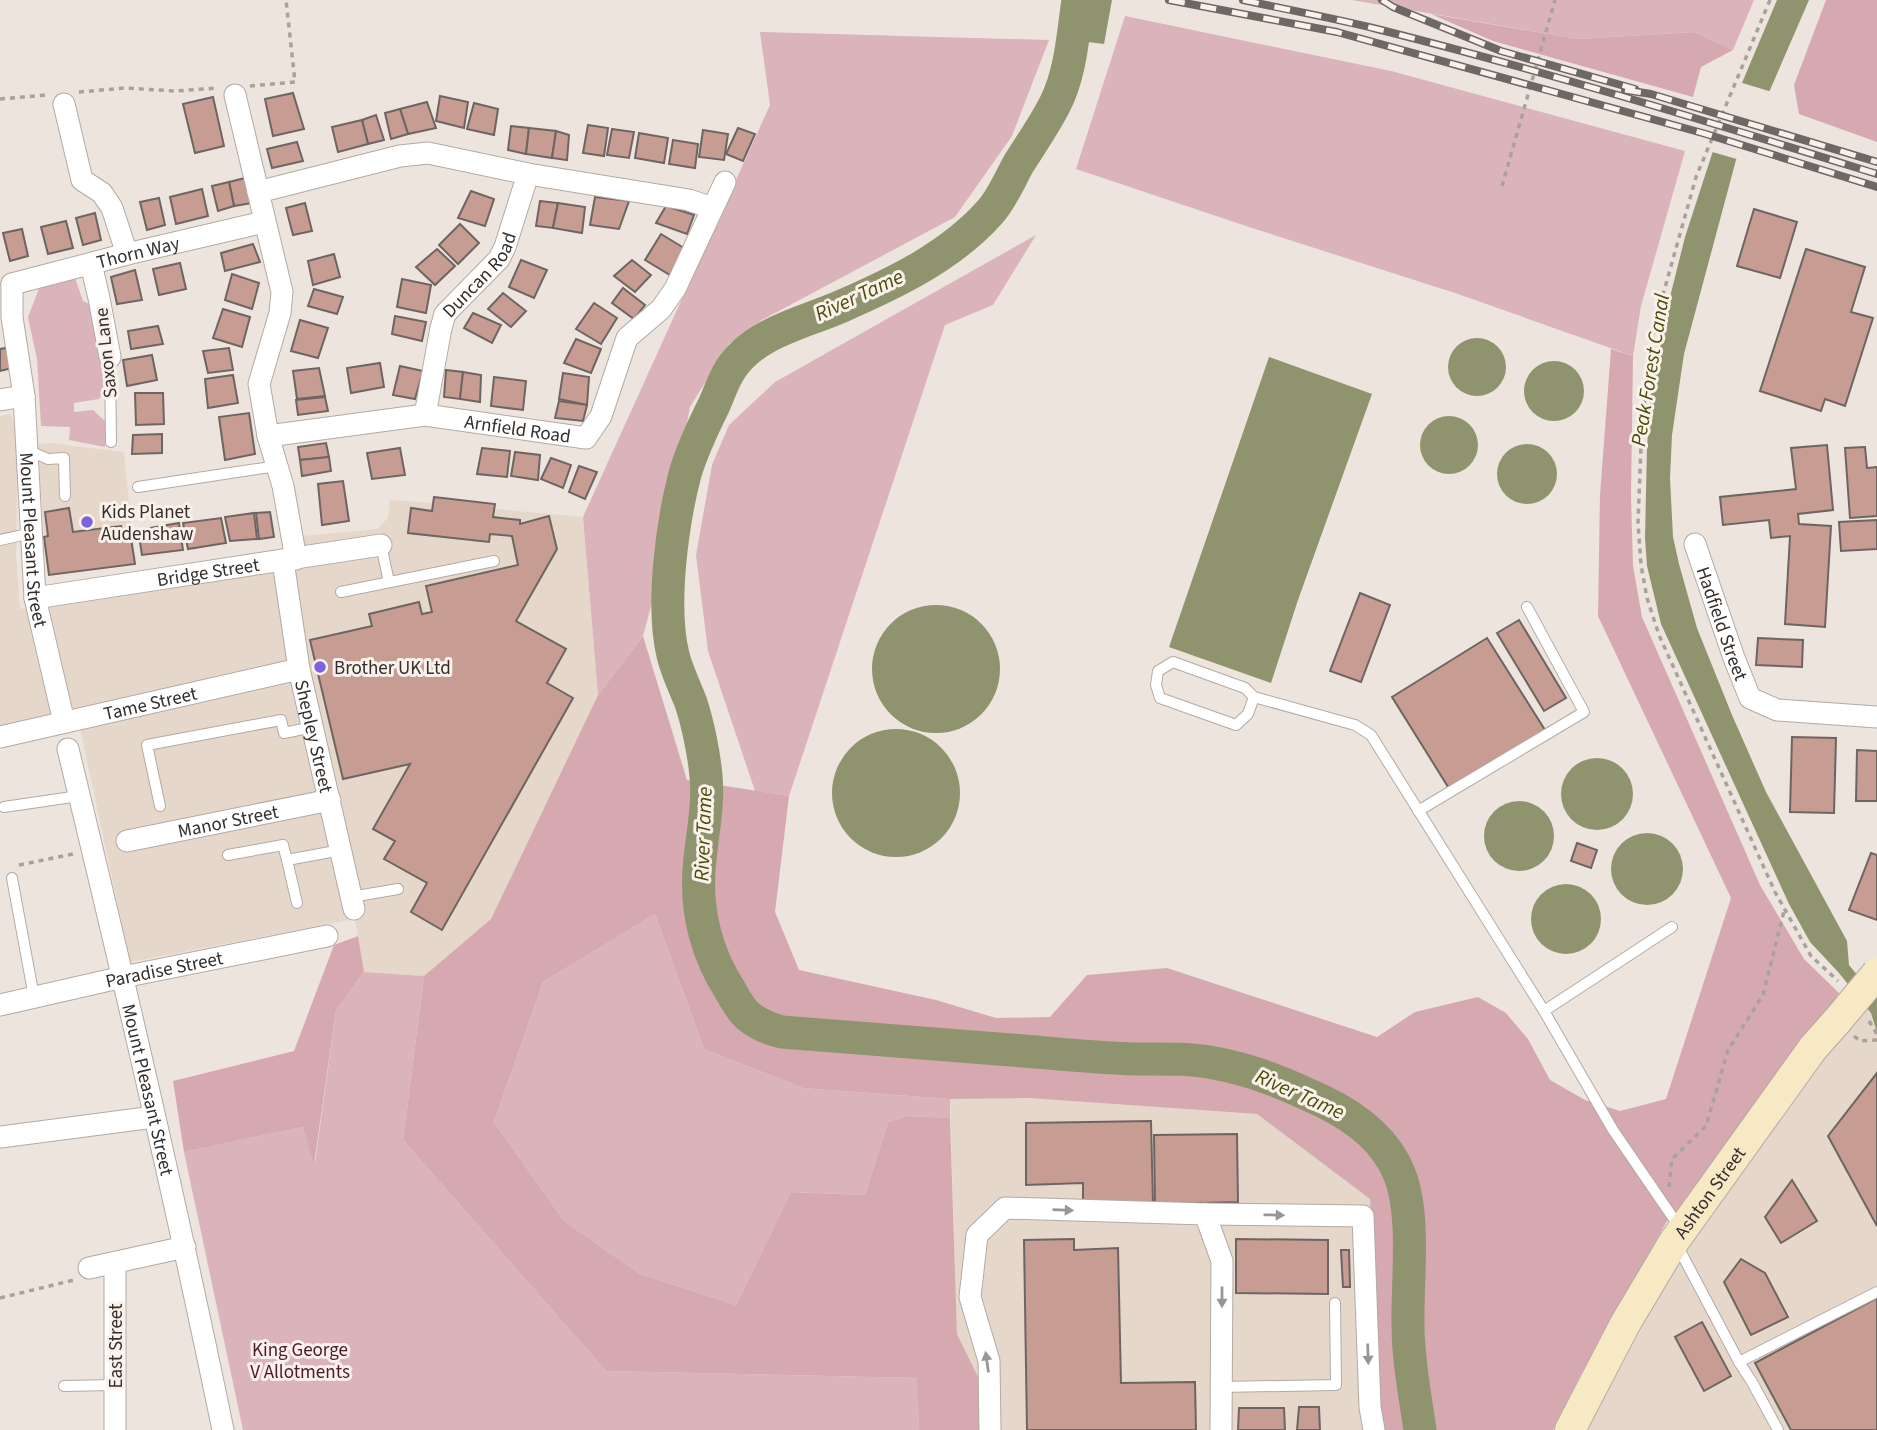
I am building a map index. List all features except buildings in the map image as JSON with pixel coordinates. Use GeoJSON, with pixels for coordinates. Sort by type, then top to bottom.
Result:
{"type":"FeatureCollection","features":[{"type":"Feature","properties":{"kind":"main road","name":"Ashton Street"},"geometry":{"type":"LineString","coordinates":[[1570,1430],[1625,1324],[1684,1228],[1813,1048],[1851,1017],[1877,973]]}},
{"type":"Feature","properties":{"kind":"street"},"geometry":{"type":"LineString","coordinates":[[234,89],[282,292],[280,313],[259,384],[268,436],[283,486],[290,560]]}},
{"type":"Feature","properties":{"kind":"street"},"geometry":{"type":"LineString","coordinates":[[64,97],[82,180],[102,193],[112,208],[127,254]]}},
{"type":"Feature","properties":{"kind":"street"},"geometry":{"type":"LineString","coordinates":[[258,192],[400,156],[428,153],[528,174],[689,200],[712,208]]}},
{"type":"Feature","properties":{"kind":"street","name":"Duncan Road"},"geometry":{"type":"LineString","coordinates":[[425,415],[440,328],[445,314],[499,259],[528,174]]}},
{"type":"Feature","properties":{"kind":"street","name":"Arnfield Road"},"geometry":{"type":"LineString","coordinates":[[268,436],[425,415],[586,438],[601,416],[627,338],[661,309],[675,289],[724,182]]}},
{"type":"Feature","properties":{"kind":"street","name":"Thorn Way"},"geometry":{"type":"LineString","coordinates":[[6,281],[91,264],[264,222]]}},
{"type":"Feature","properties":{"kind":"street","name":"Saxon Lane"},"geometry":{"type":"LineString","coordinates":[[91,264],[110,357]]}},
{"type":"Feature","properties":{"kind":"street","name":"Mount Pleasant Street"},"geometry":{"type":"LineString","coordinates":[[6,281],[24,396],[36,598],[64,722]]}},
{"type":"Feature","properties":{"kind":"street"},"geometry":{"type":"LineString","coordinates":[[0,400],[24,396]]}},
{"type":"Feature","properties":{"kind":"street","name":"Hadfield Street"},"geometry":{"type":"LineString","coordinates":[[1695,544],[1750,698],[1777,710],[1877,717]]}},
{"type":"Feature","properties":{"kind":"street","name":"Bridge Street"},"geometry":{"type":"LineString","coordinates":[[36,598],[381,545]]}},
{"type":"Feature","properties":{"kind":"street","name":"Shepley Street"},"geometry":{"type":"LineString","coordinates":[[290,560],[299,669],[352,903]]}},
{"type":"Feature","properties":{"kind":"street","name":"Tame Street"},"geometry":{"type":"LineString","coordinates":[[0,737],[299,669]]}},
{"type":"Feature","properties":{"kind":"street","name":"Mount Pleasant Street"},"geometry":{"type":"LineString","coordinates":[[68,749],[185,1247],[223,1430]]}},
{"type":"Feature","properties":{"kind":"street","name":"Manor Street"},"geometry":{"type":"LineString","coordinates":[[127,841],[330,800]]}},
{"type":"Feature","properties":{"kind":"street","name":"Paradise Street"},"geometry":{"type":"LineString","coordinates":[[0,1005],[327,936]]}},
{"type":"Feature","properties":{"kind":"street"},"geometry":{"type":"LineString","coordinates":[[0,1137],[153,1117]]}},
{"type":"Feature","properties":{"kind":"street"},"geometry":{"type":"LineString","coordinates":[[990,1430],[989,1361],[970,1297],[977,1235],[1005,1208],[1363,1216],[1370,1407],[1374,1430]]}},
{"type":"Feature","properties":{"kind":"street"},"geometry":{"type":"LineString","coordinates":[[1205,1214],[1222,1261],[1221,1430]]}},
{"type":"Feature","properties":{"kind":"street"},"geometry":{"type":"LineString","coordinates":[[89,1268],[185,1247]]}},
{"type":"Feature","properties":{"kind":"street","name":"East Street"},"geometry":{"type":"LineString","coordinates":[[115,1263],[115,1430]]}},
{"type":"Feature","properties":{"kind":"lane","name":"Saxon Lane"},"geometry":{"type":"LineString","coordinates":[[110,357],[111,442]]}},
{"type":"Feature","properties":{"kind":"lane"},"geometry":{"type":"LineString","coordinates":[[27,450],[48,459],[64,458],[65,496]]}},
{"type":"Feature","properties":{"kind":"lane"},"geometry":{"type":"LineString","coordinates":[[138,487],[277,466]]}},
{"type":"Feature","properties":{"kind":"lane"},"geometry":{"type":"LineString","coordinates":[[0,540],[32,533]]}},
{"type":"Feature","properties":{"kind":"lane"},"geometry":{"type":"LineString","coordinates":[[381,545],[389,582]]}},
{"type":"Feature","properties":{"kind":"lane"},"geometry":{"type":"LineString","coordinates":[[341,592],[494,561]]}},
{"type":"Feature","properties":{"kind":"lane"},"geometry":{"type":"LineString","coordinates":[[1419,811],[1584,712],[1527,607]]}},
{"type":"Feature","properties":{"kind":"lane"},"geometry":{"type":"LineString","coordinates":[[1254,696],[1248,714],[1236,725],[1160,698],[1156,685],[1158,671],[1174,663],[1245,688],[1254,696],[1355,725],[1371,735],[1544,1011],[1613,1130],[1684,1228],[1739,1362],[1777,1430]]}},
{"type":"Feature","properties":{"kind":"lane"},"geometry":{"type":"LineString","coordinates":[[160,806],[147,745],[281,720],[284,733],[313,727]]}},
{"type":"Feature","properties":{"kind":"lane"},"geometry":{"type":"LineString","coordinates":[[4,807],[79,796]]}},
{"type":"Feature","properties":{"kind":"lane"},"geometry":{"type":"LineString","coordinates":[[228,855],[283,845],[297,903]]}},
{"type":"Feature","properties":{"kind":"lane"},"geometry":{"type":"LineString","coordinates":[[287,860],[341,850]]}},
{"type":"Feature","properties":{"kind":"lane"},"geometry":{"type":"LineString","coordinates":[[11,873],[34,997]]}},
{"type":"Feature","properties":{"kind":"lane"},"geometry":{"type":"LineString","coordinates":[[352,903],[398,889]]}},
{"type":"Feature","properties":{"kind":"lane"},"geometry":{"type":"LineString","coordinates":[[1544,1011],[1672,927]]}},
{"type":"Feature","properties":{"kind":"lane"},"geometry":{"type":"LineString","coordinates":[[1739,1362],[1877,1292]]}},
{"type":"Feature","properties":{"kind":"lane"},"geometry":{"type":"LineString","coordinates":[[1221,1387],[1336,1385],[1335,1303]]}},
{"type":"Feature","properties":{"kind":"lane"},"geometry":{"type":"LineString","coordinates":[[64,1386],[114,1385]]}},
{"type":"Feature","properties":{"kind":"path"},"geometry":{"type":"LineString","coordinates":[[0,99],[64,97],[125,88],[175,91],[234,89],[295,82],[286,0]]}},
{"type":"Feature","properties":{"kind":"path"},"geometry":{"type":"LineString","coordinates":[[1502,186],[1555,0]]}},
{"type":"Feature","properties":{"kind":"path"},"geometry":{"type":"LineString","coordinates":[[1770,0],[1696,177],[1655,323],[1642,420],[1638,523],[1641,565],[1658,635],[1775,892],[1811,956],[1845,989]]}},
{"type":"Feature","properties":{"kind":"path"},"geometry":{"type":"LineString","coordinates":[[11,873],[92,850]]}},
{"type":"Feature","properties":{"kind":"path"},"geometry":{"type":"LineString","coordinates":[[1684,1228],[1668,1186],[1672,1159],[1706,1126],[1728,1050],[1763,995],[1785,909]]}},
{"type":"Feature","properties":{"kind":"path"},"geometry":{"type":"LineString","coordinates":[[1851,1017],[1877,1034]]}},
{"type":"Feature","properties":{"kind":"path"},"geometry":{"type":"LineString","coordinates":[[0,1298],[79,1280],[89,1268]]}},
{"type":"Feature","properties":{"kind":"shaded area"},"geometry":{"type":"Polygon","coordinates":[[[1065,0],[1112,0],[1104,44],[1063,39],[1065,0]]]}},
{"type":"Feature","properties":{"kind":"shaded area"},"geometry":{"type":"Polygon","coordinates":[[[1777,0],[1809,0],[1736,160],[1684,354],[1672,435],[1670,478],[1673,537],[1697,628],[1732,715],[1766,792],[1847,941],[1849,965],[1877,999],[1877,1032],[1871,1013],[1810,942],[1789,904],[1661,624],[1647,566],[1647,447],[1651,394],[1669,301],[1685,237],[1712,154],[1777,0]]]}},
{"type":"Feature","properties":{"kind":"shaded area"},"geometry":{"type":"Polygon","coordinates":[[[1826,0],[1877,0],[1877,142],[1799,114],[1794,85],[1826,0]]]}},
{"type":"Feature","properties":{"kind":"shaded area"},"geometry":{"type":"Polygon","coordinates":[[[1431,14],[1578,39],[1695,32],[1733,50],[1701,67],[1693,97],[1493,41],[1431,14]]]}},
{"type":"Feature","properties":{"kind":"shaded area"},"geometry":{"type":"Polygon","coordinates":[[[1471,338],[1483,338],[1498,346],[1506,361],[1506,373],[1498,388],[1483,396],[1471,396],[1456,388],[1448,373],[1448,361],[1456,346],[1471,338]]]}},
{"type":"Feature","properties":{"kind":"shaded area"},"geometry":{"type":"Polygon","coordinates":[[[1611,349],[1633,356],[1633,566],[1642,617],[1760,885],[1804,959],[1839,993],[1694,1214],[1671,1214],[1581,1374],[1553,1430],[1382,1430],[1370,1199],[1257,1114],[1029,1098],[950,1099],[803,1088],[704,1049],[655,914],[543,982],[494,1122],[564,1221],[640,1274],[736,1305],[791,1192],[865,1195],[888,1122],[907,1116],[950,1118],[957,1334],[982,1385],[983,1430],[919,1430],[917,1378],[606,1371],[403,1140],[424,976],[491,919],[598,695],[643,636],[687,780],[789,796],[775,912],[799,970],[936,1000],[996,1018],[1050,1017],[1087,975],[1167,968],[1377,1037],[1415,1012],[1478,997],[1506,1013],[1528,1039],[1550,1080],[1585,1100],[1620,1111],[1666,1099],[1731,898],[1598,616],[1600,495],[1611,349]]]}},
{"type":"Feature","properties":{"kind":"shaded area"},"geometry":{"type":"Polygon","coordinates":[[[1269,357],[1372,394],[1271,683],[1169,647],[1269,357]]]}},
{"type":"Feature","properties":{"kind":"shaded area"},"geometry":{"type":"Polygon","coordinates":[[[1554,361],[1571,366],[1579,374],[1584,391],[1579,408],[1571,416],[1554,421],[1537,416],[1529,408],[1524,391],[1529,374],[1537,366],[1554,361]]]}},
{"type":"Feature","properties":{"kind":"shaded area"},"geometry":{"type":"Polygon","coordinates":[[[11,414],[18,438],[16,554],[20,609],[306,568],[302,536],[377,529],[388,518],[390,500],[432,503],[434,497],[495,504],[495,509],[583,517],[598,695],[491,919],[424,976],[364,972],[355,919],[130,962],[77,714],[0,728],[0,416],[11,414]]]}},
{"type":"Feature","properties":{"kind":"shaded area"},"geometry":{"type":"Polygon","coordinates":[[[1443,416],[1455,416],[1470,424],[1478,439],[1478,451],[1470,466],[1455,474],[1443,474],[1428,466],[1420,451],[1420,439],[1428,424],[1443,416]]]}},
{"type":"Feature","properties":{"kind":"shaded area","name":"Kids Planet Audenshaw"},"geometry":{"type":"Polygon","coordinates":[[[38,444],[124,452],[135,564],[49,575],[38,444]]]}},
{"type":"Feature","properties":{"kind":"shaded area"},"geometry":{"type":"Polygon","coordinates":[[[1527,444],[1544,449],[1552,457],[1557,474],[1552,491],[1544,499],[1527,504],[1510,499],[1502,491],[1497,474],[1502,457],[1510,449],[1527,444]]]}},
{"type":"Feature","properties":{"kind":"shaded area"},"geometry":{"type":"Polygon","coordinates":[[[936,605],[960,610],[981,624],[995,645],[1000,669],[995,693],[981,714],[960,728],[936,733],[912,728],[891,714],[877,693],[872,669],[877,645],[891,624],[912,610],[936,605]]]}},
{"type":"Feature","properties":{"kind":"shaded area"},"geometry":{"type":"Polygon","coordinates":[[[896,729],[920,734],[941,748],[955,769],[960,793],[955,817],[941,838],[920,852],[896,857],[872,852],[851,838],[837,817],[832,793],[837,769],[851,748],[872,734],[896,729]]]}},
{"type":"Feature","properties":{"kind":"shaded area"},"geometry":{"type":"Polygon","coordinates":[[[1597,758],[1617,764],[1627,774],[1633,794],[1627,814],[1617,824],[1597,830],[1577,824],[1567,814],[1561,794],[1567,774],[1577,764],[1597,758]]]}},
{"type":"Feature","properties":{"kind":"shaded area"},"geometry":{"type":"Polygon","coordinates":[[[1519,801],[1544,811],[1554,836],[1544,861],[1519,871],[1494,861],[1484,836],[1494,811],[1519,801]]]}},
{"type":"Feature","properties":{"kind":"shaded area"},"geometry":{"type":"Polygon","coordinates":[[[1647,833],[1667,839],[1677,849],[1683,869],[1677,889],[1667,899],[1647,905],[1627,899],[1617,889],[1611,869],[1617,849],[1627,839],[1647,833]]]}},
{"type":"Feature","properties":{"kind":"shaded area"},"geometry":{"type":"Polygon","coordinates":[[[1573,884],[1586,890],[1595,899],[1599,905],[1599,933],[1591,944],[1580,952],[1559,954],[1541,944],[1533,933],[1531,912],[1541,894],[1552,886],[1573,884]]]}},
{"type":"Feature","properties":{"kind":"shaded area"},"geometry":{"type":"Polygon","coordinates":[[[358,936],[364,972],[336,1010],[314,1165],[303,1127],[184,1152],[173,1081],[294,1051],[334,945],[358,936]]]}},
{"type":"Feature","properties":{"kind":"shaded area"},"geometry":{"type":"Polygon","coordinates":[[[1877,973],[1877,1430],[1570,1430],[1625,1324],[1877,973]]]}},
{"type":"Feature","properties":{"kind":"shaded area"},"geometry":{"type":"Polygon","coordinates":[[[1029,1098],[1257,1114],[1370,1199],[1382,1430],[984,1430],[982,1385],[957,1334],[950,1099],[1029,1098]]]}},
{"type":"Feature","properties":{"kind":"green space"},"geometry":{"type":"Polygon","coordinates":[[[1352,0],[1754,0],[1733,50],[1695,32],[1578,39],[1352,0]]]}},
{"type":"Feature","properties":{"kind":"green space"},"geometry":{"type":"Polygon","coordinates":[[[1125,16],[1391,71],[1685,151],[1641,306],[1633,356],[1458,294],[1076,169],[1125,16]]]}},
{"type":"Feature","properties":{"kind":"green space"},"geometry":{"type":"Polygon","coordinates":[[[760,32],[1049,40],[1012,136],[955,217],[762,320],[729,344],[690,407],[657,584],[643,636],[598,695],[583,517],[770,105],[760,32]]]}},
{"type":"Feature","properties":{"kind":"green space"},"geometry":{"type":"Polygon","coordinates":[[[1036,235],[993,305],[945,325],[789,796],[755,791],[708,651],[696,555],[712,465],[729,425],[775,382],[1036,235]]]}},
{"type":"Feature","properties":{"kind":"green space"},"geometry":{"type":"Polygon","coordinates":[[[75,278],[83,301],[94,306],[103,344],[106,388],[99,399],[74,403],[74,412],[93,410],[107,423],[105,447],[69,440],[70,427],[41,426],[37,359],[28,317],[40,286],[75,278]]]}},
{"type":"Feature","properties":{"kind":"green space"},"geometry":{"type":"Polygon","coordinates":[[[655,914],[704,1049],[803,1088],[950,1099],[950,1118],[907,1116],[888,1122],[865,1195],[791,1192],[736,1305],[640,1274],[564,1221],[494,1122],[543,982],[655,914]]]}},
{"type":"Feature","properties":{"kind":"green space","name":"King George V Allotments"},"geometry":{"type":"Polygon","coordinates":[[[364,972],[424,976],[403,1140],[606,1371],[918,1378],[919,1430],[243,1430],[184,1152],[303,1127],[315,1163],[336,1010],[364,972]]]}},
{"type":"Feature","properties":{"kind":"pier"},"geometry":{"type":"Polygon","coordinates":[[[1739,82],[1772,92],[1740,160],[1709,151],[1739,82]]]}},
{"type":"Feature","properties":{"kind":"waterway","name":"River Tame"},"geometry":{"type":"LineString","coordinates":[[1078,0],[1071,53],[1060,92],[1047,119],[990,212],[958,242],[902,278],[781,330],[752,346],[728,374],[694,447],[676,516],[668,613],[673,655],[694,711],[705,767],[707,788],[699,886],[701,917],[715,962],[740,1007],[748,1016],[777,1031],[1093,1057],[1204,1061],[1257,1074],[1284,1084],[1324,1102],[1358,1122],[1386,1150],[1399,1173],[1404,1189],[1410,1247],[1408,1338],[1420,1430]]}},
{"type":"Feature","properties":{"kind":"railway"},"geometry":{"type":"LineString","coordinates":[[1169,0],[1337,32],[1706,134],[1877,187]]}},
{"type":"Feature","properties":{"kind":"railway"},"geometry":{"type":"LineString","coordinates":[[1243,0],[1360,25],[1503,62],[1877,174]]}},
{"type":"Feature","properties":{"kind":"railway"},"geometry":{"type":"LineString","coordinates":[[1382,0],[1393,7],[1501,51],[1635,89]]}},
{"type":"Feature","properties":{"kind":"railway"},"geometry":{"type":"LineString","coordinates":[[1625,90],[1651,94],[1877,162]]}},
{"type":"Feature","properties":{"kind":"place","name":"Kids Planet Audenshaw"},"geometry":{"type":"Point","coordinates":[87,522]}},
{"type":"Feature","properties":{"kind":"place","name":"Brother UK Ltd"},"geometry":{"type":"Point","coordinates":[320,667]}},
{"type":"Feature","properties":{"kind":"water label","name":"Peak Forest Canal"},"geometry":{"type":"Point","coordinates":[1650,370]}}]}
